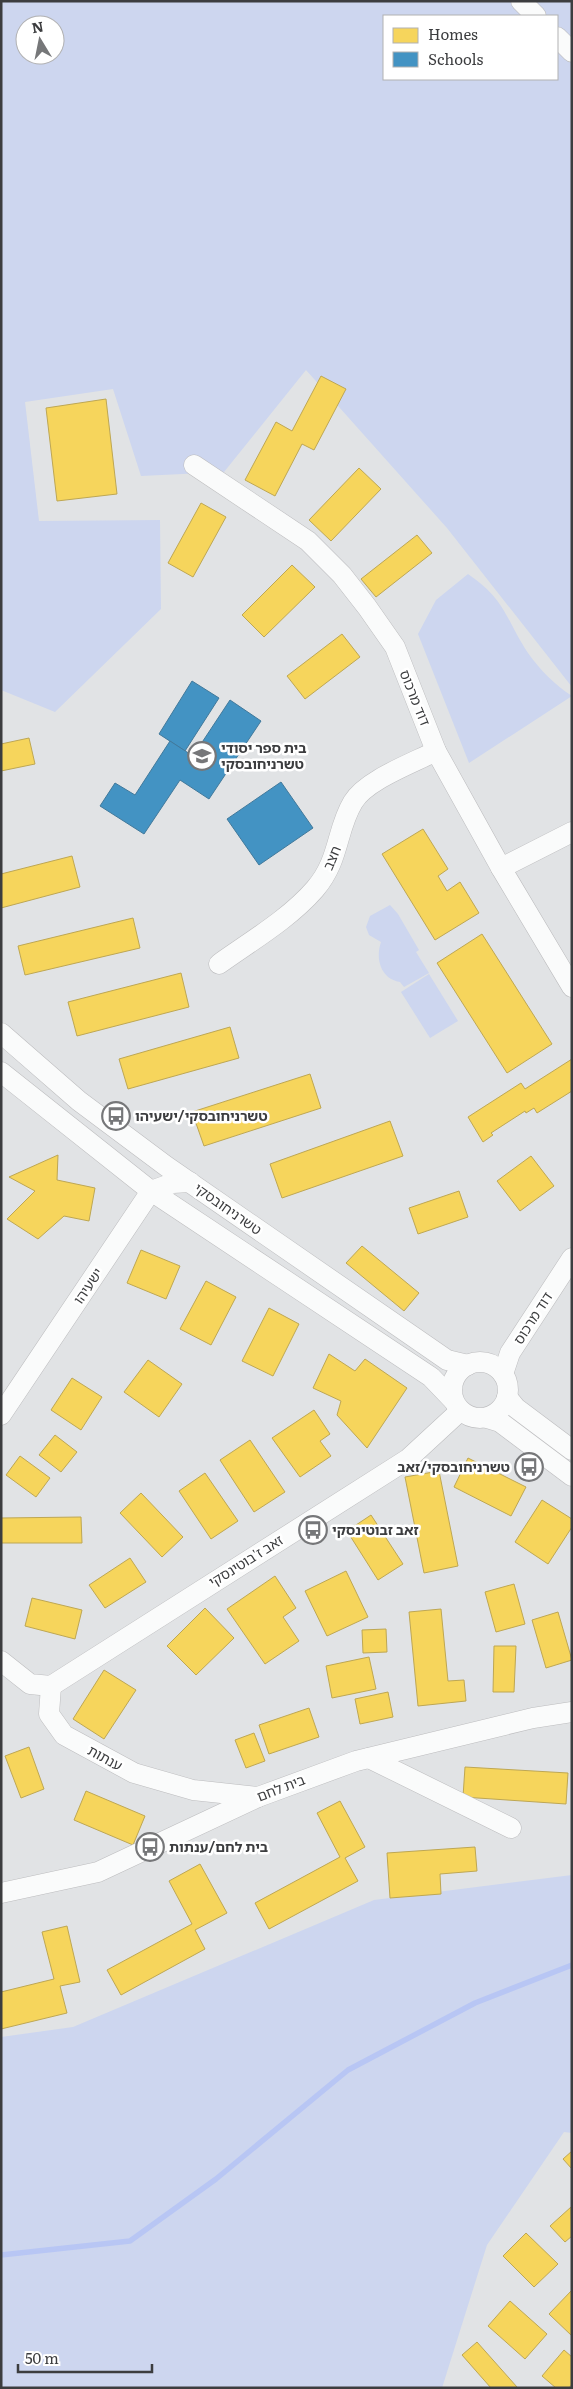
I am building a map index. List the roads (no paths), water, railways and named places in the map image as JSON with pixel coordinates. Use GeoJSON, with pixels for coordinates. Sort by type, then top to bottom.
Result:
{"type":"FeatureCollection","features":[{"type":"Feature","properties":{"kind":"street"},"geometry":{"type":"LineString","coordinates":[[521,1],[535,15]]}},
{"type":"Feature","properties":{"kind":"street"},"geometry":{"type":"LineString","coordinates":[[558,38],[572,52]]}},
{"type":"Feature","properties":{"kind":"street","name":"דוד מרכוס"},"geometry":{"type":"LineString","coordinates":[[194,465],[308,541],[342,575],[394,647],[436,752],[501,868],[572,987]]}},
{"type":"Feature","properties":{"kind":"street","name":"חצב"},"geometry":{"type":"LineString","coordinates":[[219,964],[285,916],[314,890],[332,862],[348,811],[358,794],[370,785],[436,752]]}},
{"type":"Feature","properties":{"kind":"street"},"geometry":{"type":"LineString","coordinates":[[501,868],[572,832]]}},
{"type":"Feature","properties":{"kind":"street","name":"טשרניחובסקי"},"geometry":{"type":"LineString","coordinates":[[1,1033],[79,1101],[190,1182],[447,1360],[486,1367]]}},
{"type":"Feature","properties":{"kind":"street","name":"טשרניחובסקי"},"geometry":{"type":"LineString","coordinates":[[1,1072],[151,1191],[431,1377],[456,1405]]}},
{"type":"Feature","properties":{"kind":"street"},"geometry":{"type":"LineString","coordinates":[[151,1191],[173,1183],[190,1182]]}},
{"type":"Feature","properties":{"kind":"street","name":"ישעיהו"},"geometry":{"type":"LineString","coordinates":[[1,1415],[151,1191]]}},
{"type":"Feature","properties":{"kind":"street","name":"דוד מרכוס"},"geometry":{"type":"LineString","coordinates":[[486,1367],[510,1353],[572,1258]]}},
{"type":"Feature","properties":{"kind":"street"},"geometry":{"type":"LineString","coordinates":[[572,1450],[516,1408],[508,1397],[507,1381],[486,1367],[461,1369],[452,1383],[456,1405],[477,1419],[487,1418],[500,1422],[572,1476]]}},
{"type":"Feature","properties":{"kind":"street"},"geometry":{"type":"LineString","coordinates":[[487,1418],[500,1410],[508,1397]]}},
{"type":"Feature","properties":{"kind":"street","name":"זאב ז'בוטינסקי"},"geometry":{"type":"LineString","coordinates":[[50,1686],[408,1458],[456,1405]]}},
{"type":"Feature","properties":{"kind":"street"},"geometry":{"type":"LineString","coordinates":[[1,1661],[30,1684],[50,1686]]}},
{"type":"Feature","properties":{"kind":"street","name":"ענתות"},"geometry":{"type":"LineString","coordinates":[[50,1686],[49,1714],[64,1735],[134,1773],[193,1790],[258,1796]]}},
{"type":"Feature","properties":{"kind":"street","name":"בית לחם"},"geometry":{"type":"LineString","coordinates":[[1,1893],[98,1872],[258,1796],[369,1758],[533,1718],[572,1712]]}},
{"type":"Feature","properties":{"kind":"street"},"geometry":{"type":"LineString","coordinates":[[369,1758],[511,1828]]}},
{"type":"Feature","properties":{"kind":"waterway"},"geometry":{"type":"LineString","coordinates":[[1,2255],[130,2241],[216,2179],[348,2070],[475,2003],[572,1965]]}},
{"type":"Feature","properties":{"kind":"place","name":"בית ספר יסודי טשרניחובסקי"},"geometry":{"type":"Point","coordinates":[202,756]}},
{"type":"Feature","properties":{"kind":"place","name":"טשרניחובסקי/ישעיהו"},"geometry":{"type":"Point","coordinates":[116,1116]}},
{"type":"Feature","properties":{"kind":"place","name":"טשרניחובסקי/זאב"},"geometry":{"type":"Point","coordinates":[529,1467]}},
{"type":"Feature","properties":{"kind":"place","name":"זאב זבוטינסקי"},"geometry":{"type":"Point","coordinates":[313,1530]}},
{"type":"Feature","properties":{"kind":"place","name":"בית לחם/ענתות"},"geometry":{"type":"Point","coordinates":[150,1847]}}]}
